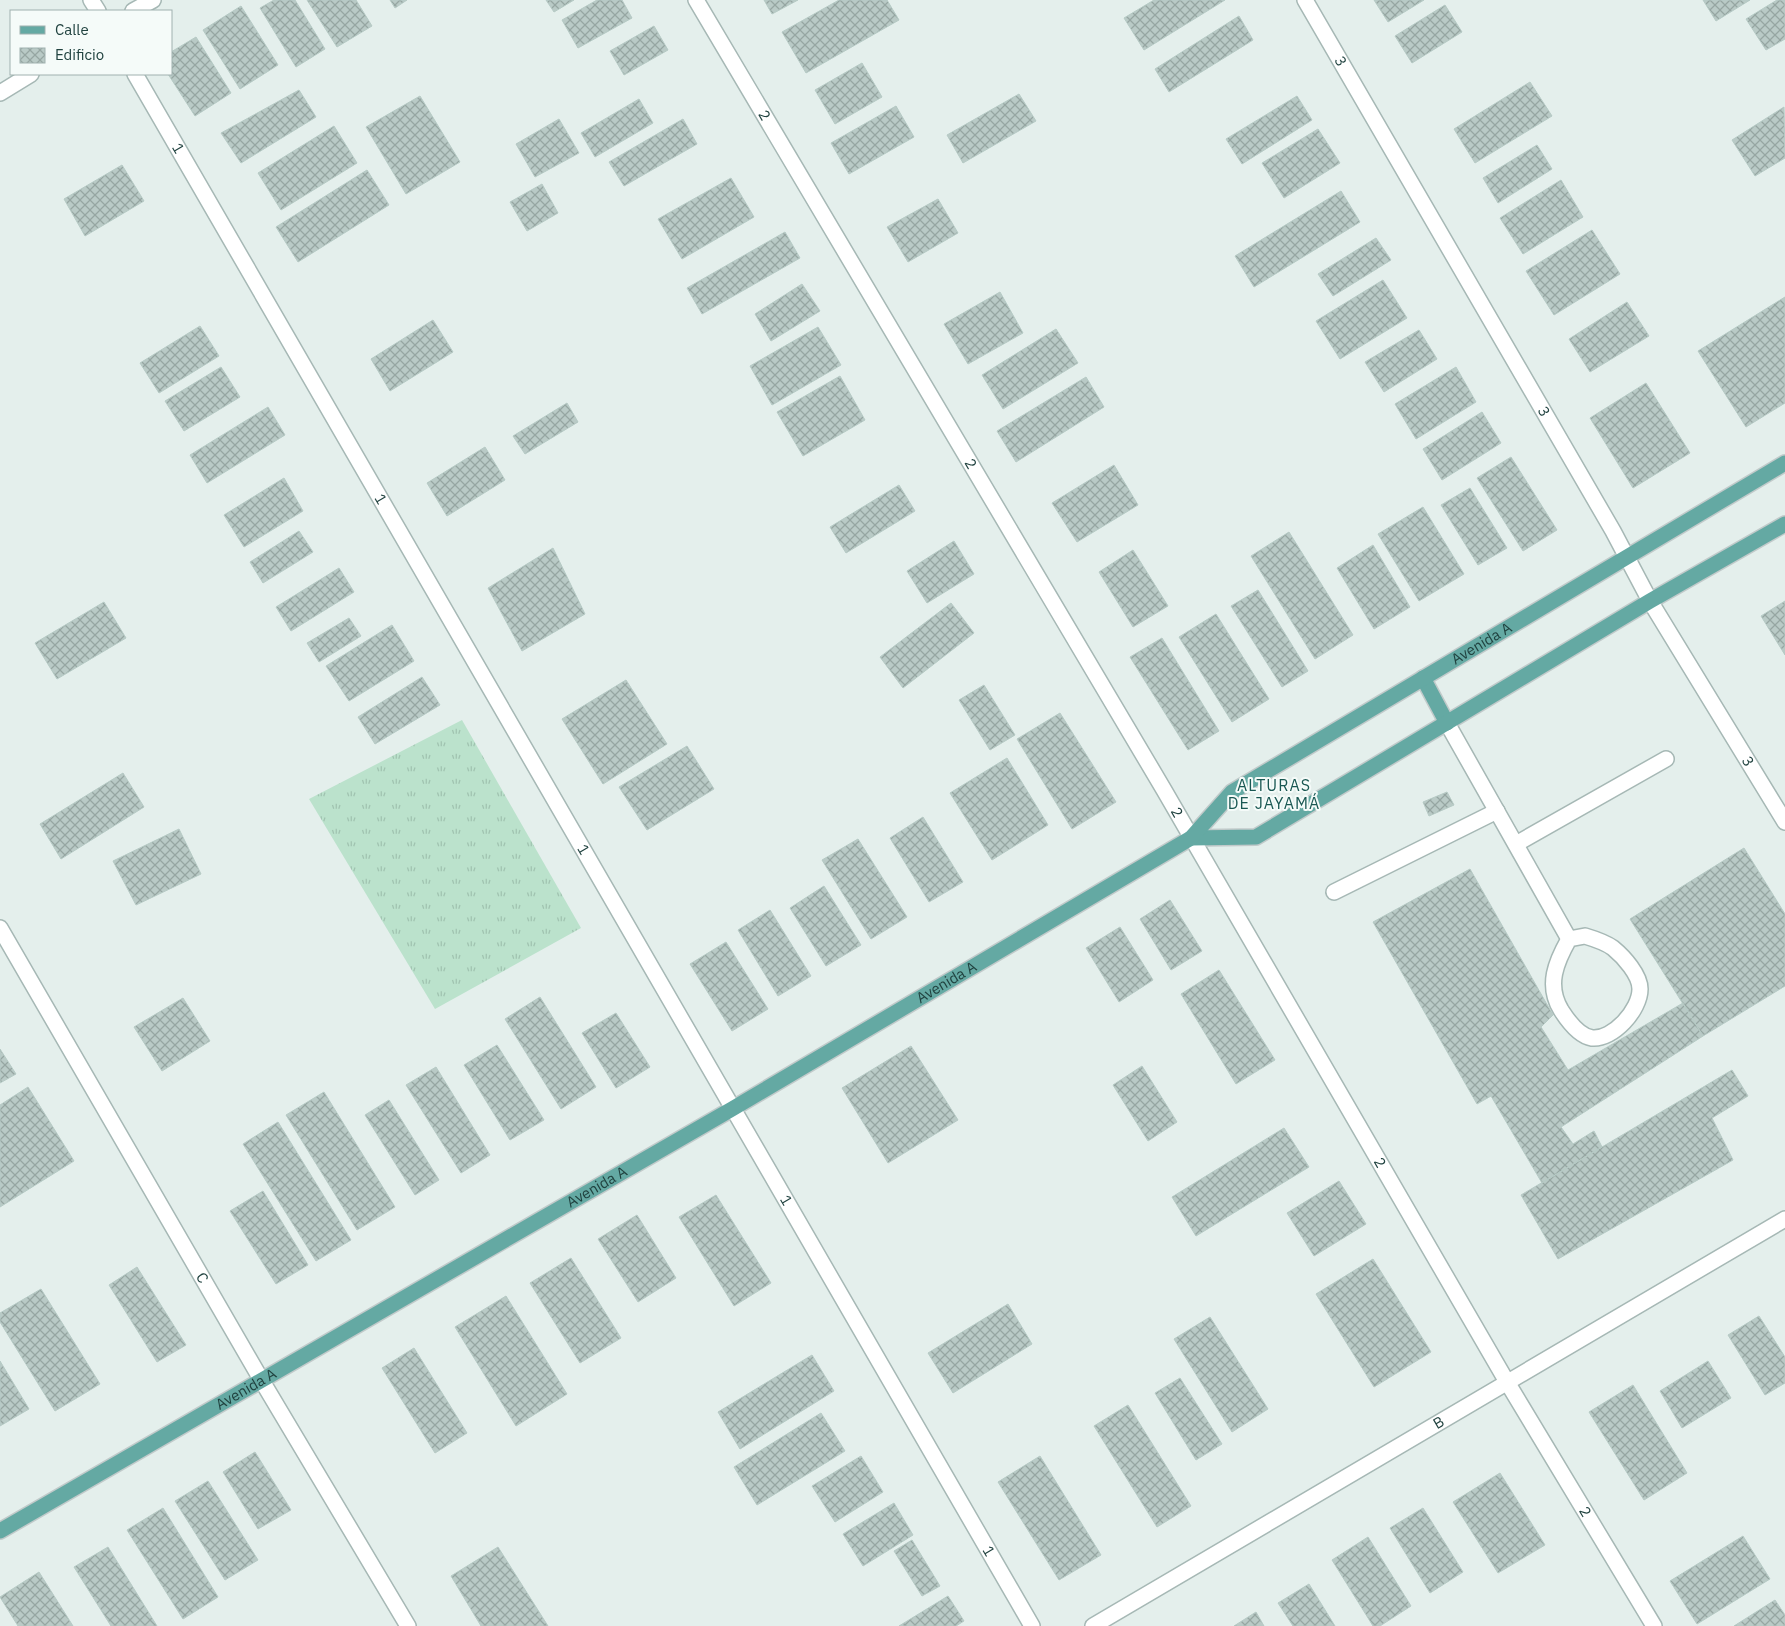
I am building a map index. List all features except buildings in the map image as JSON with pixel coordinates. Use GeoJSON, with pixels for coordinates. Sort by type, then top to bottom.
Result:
{"type":"FeatureCollection","features":[{"type":"Feature","properties":{"kind":"main road","name":"Avenida A"},"geometry":{"type":"LineString","coordinates":[[0,1531],[732,1108],[1192,838],[1232,792],[1785,463]]}},
{"type":"Feature","properties":{"kind":"main road","name":"Avenida A"},"geometry":{"type":"LineString","coordinates":[[1192,838],[1256,837],[1650,601],[1785,524]]}},
{"type":"Feature","properties":{"kind":"main road"},"geometry":{"type":"LineString","coordinates":[[1423,678],[1447,723]]}},
{"type":"Feature","properties":{"kind":"street"},"geometry":{"type":"LineString","coordinates":[[135,10],[153,0]]}},
{"type":"Feature","properties":{"kind":"street","name":"2"},"geometry":{"type":"LineString","coordinates":[[696,0],[1192,838],[1507,1382],[1654,1626]]}},
{"type":"Feature","properties":{"kind":"street","name":"3"},"geometry":{"type":"LineString","coordinates":[[1305,0],[1627,556],[1650,601],[1785,822]]}},
{"type":"Feature","properties":{"kind":"street"},"geometry":{"type":"LineString","coordinates":[[0,93],[28,75]]}},
{"type":"Feature","properties":{"kind":"street","name":"1"},"geometry":{"type":"LineString","coordinates":[[136,75],[1032,1626]]}},
{"type":"Feature","properties":{"kind":"street"},"geometry":{"type":"LineString","coordinates":[[1447,723],[1569,939]]}},
{"type":"Feature","properties":{"kind":"street"},"geometry":{"type":"LineString","coordinates":[[1516,844],[1666,759]]}},
{"type":"Feature","properties":{"kind":"street"},"geometry":{"type":"LineString","coordinates":[[1334,892],[1497,811]]}},
{"type":"Feature","properties":{"kind":"street","name":"C"},"geometry":{"type":"LineString","coordinates":[[0,928],[262,1381],[408,1626]]}},
{"type":"Feature","properties":{"kind":"street"},"geometry":{"type":"LineString","coordinates":[[1585,936],[1598,939],[1613,948],[1627,962],[1635,975],[1640,989],[1630,1015],[1608,1035],[1592,1038],[1579,1031],[1567,1020],[1558,1006],[1553,989],[1556,961],[1569,939],[1585,936]]}},
{"type":"Feature","properties":{"kind":"street","name":"B"},"geometry":{"type":"LineString","coordinates":[[1093,1626],[1785,1219]]}},
{"type":"Feature","properties":{"kind":"green space"},"geometry":{"type":"Polygon","coordinates":[[[462,720],[581,928],[435,1009],[309,799],[462,720]]]}},
{"type":"Feature","properties":{"kind":"district","name":"ALTURAS DE JAYAMÁ"},"geometry":{"type":"Point","coordinates":[1274,794]}}]}
